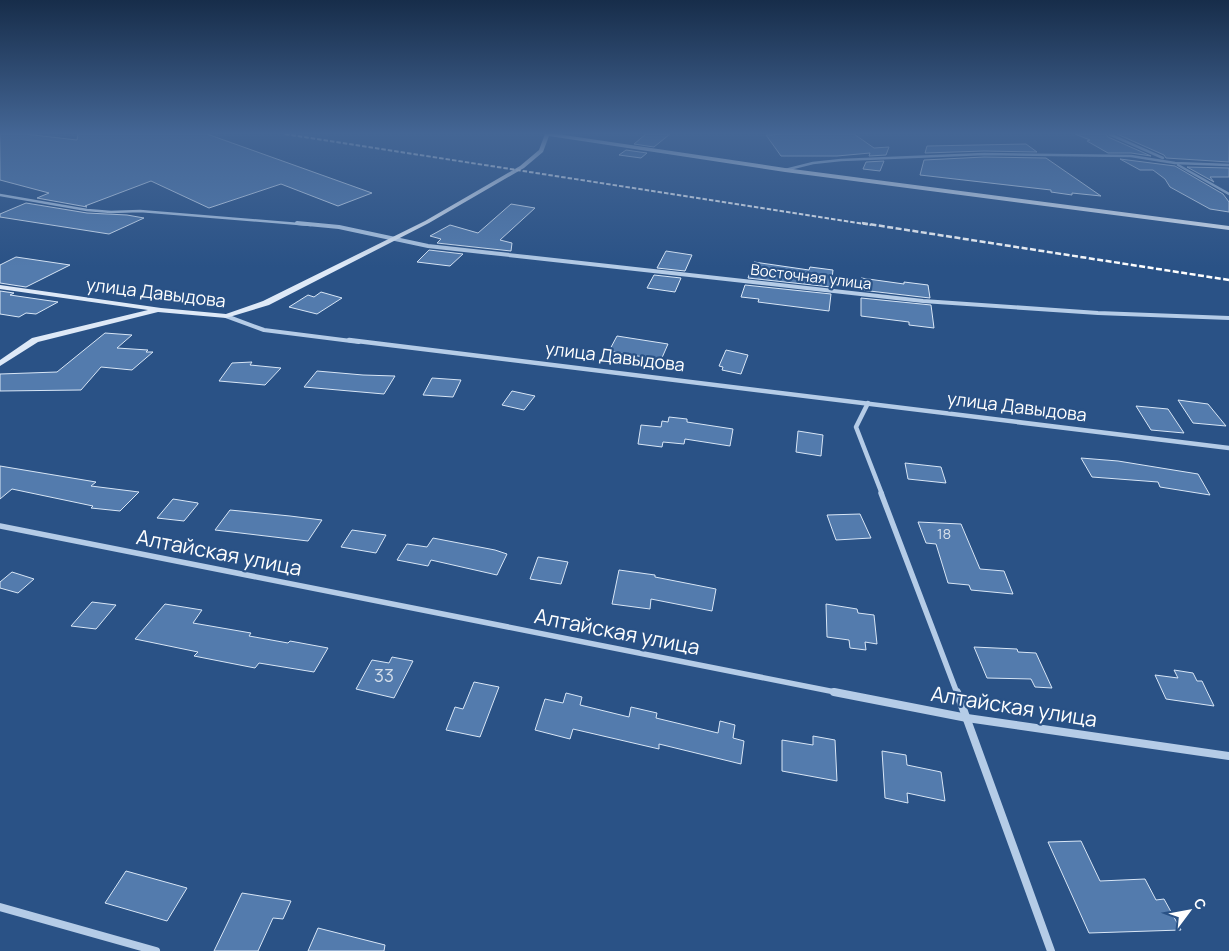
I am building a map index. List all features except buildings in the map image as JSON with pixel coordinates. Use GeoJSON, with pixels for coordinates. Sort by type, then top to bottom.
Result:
{"type":"FeatureCollection","features":[{"type":"Feature","properties":{"kind":"street"},"geometry":{"type":"LineString","coordinates":[[226,316],[266,303],[393,240],[500,178]]}},
{"type":"Feature","properties":{"kind":"street"},"geometry":{"type":"LineString","coordinates":[[849,178],[1229,228]]}},
{"type":"Feature","properties":{"kind":"street"},"geometry":{"type":"LineString","coordinates":[[1202,178],[1228,193]]}},
{"type":"Feature","properties":{"kind":"street","name":"Восточная улица"},"geometry":{"type":"LineString","coordinates":[[0,195],[87,210],[111,212],[140,211],[339,227],[428,246],[717,277],[812,290],[923,301],[1098,313],[1229,318]]}},
{"type":"Feature","properties":{"kind":"street","name":"улица Давыдова"},"geometry":{"type":"LineString","coordinates":[[0,287],[160,310],[226,316],[264,330],[1229,448]]}},
{"type":"Feature","properties":{"kind":"street"},"geometry":{"type":"LineString","coordinates":[[0,364],[35,340],[160,310]]}},
{"type":"Feature","properties":{"kind":"street"},"geometry":{"type":"LineString","coordinates":[[868,403],[856,427],[967,718],[1050,951]]}},
{"type":"Feature","properties":{"kind":"street","name":"Алтайская улица"},"geometry":{"type":"LineString","coordinates":[[0,526],[967,718],[1229,756]]}},
{"type":"Feature","properties":{"kind":"street"},"geometry":{"type":"LineString","coordinates":[[0,907],[156,951]]}},
{"type":"Feature","properties":{"kind":"railway"},"geometry":{"type":"LineString","coordinates":[[571,178],[871,225]]}},
{"type":"Feature","properties":{"kind":"railway"},"geometry":{"type":"LineString","coordinates":[[862,223],[1229,280]]}}]}
